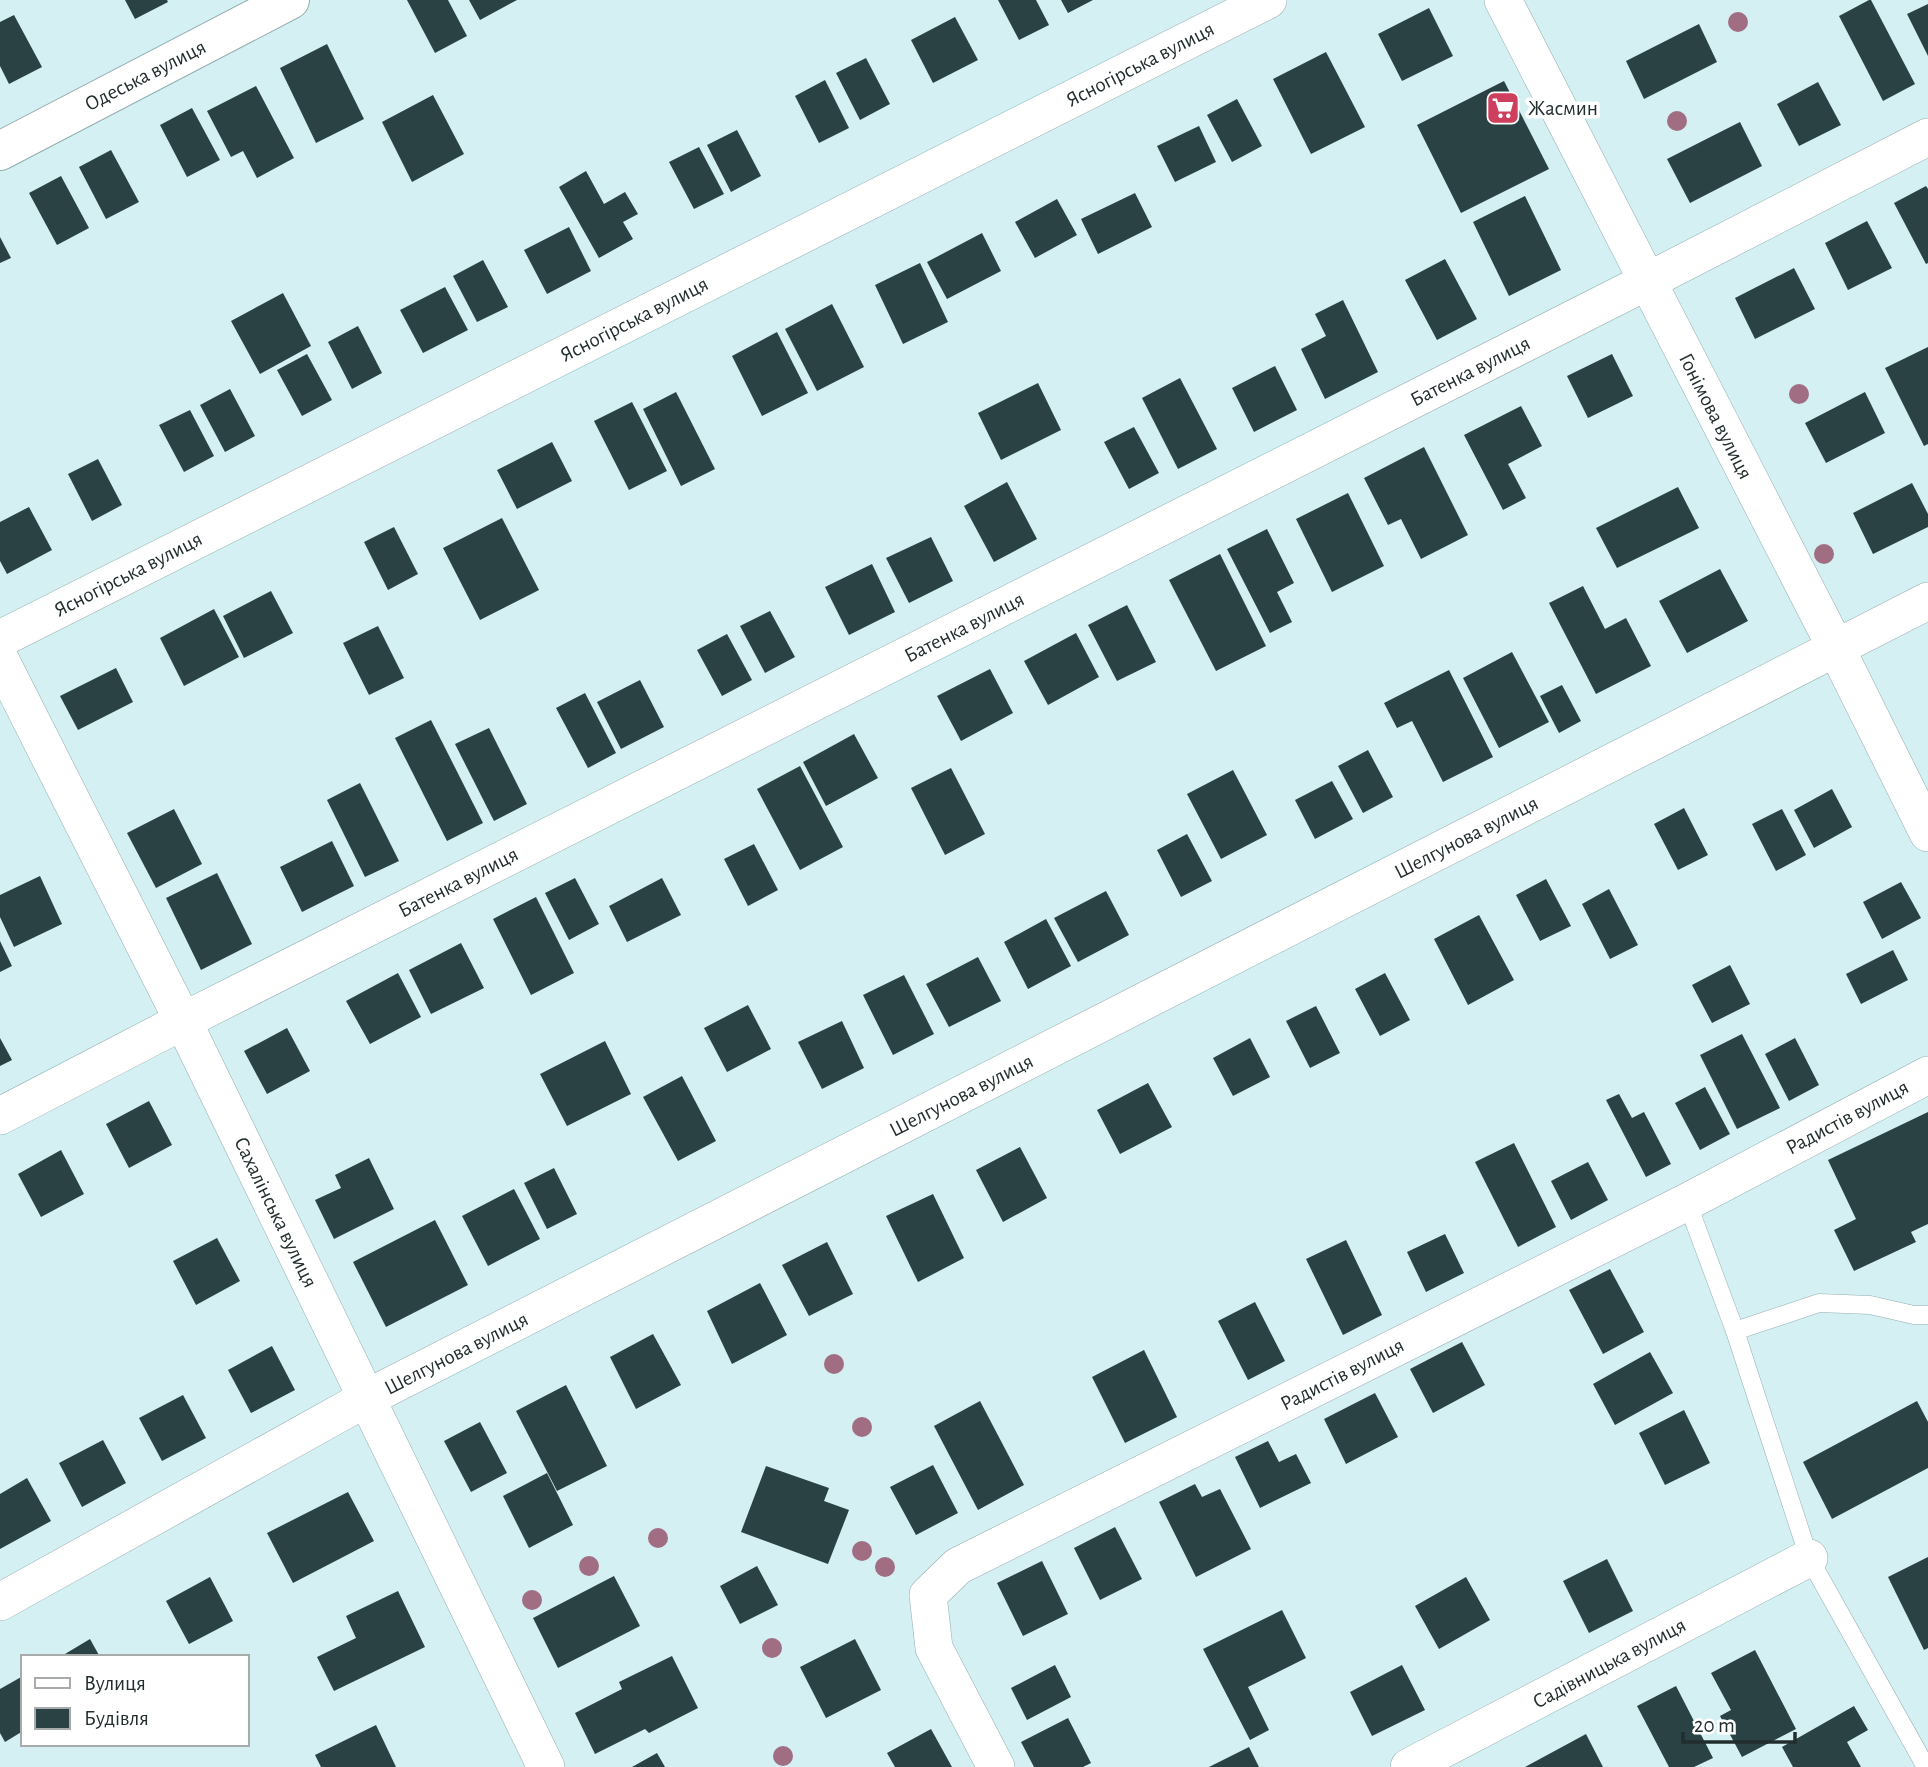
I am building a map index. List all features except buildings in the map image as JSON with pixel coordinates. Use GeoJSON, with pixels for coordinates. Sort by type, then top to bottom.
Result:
{"type":"FeatureCollection","features":[{"type":"Feature","properties":{"kind":"street","name":"Одеська вулиця"},"geometry":{"type":"LineString","coordinates":[[0,151],[290,0]]}},
{"type":"Feature","properties":{"kind":"street","name":"Ясногірська вулиця"},"geometry":{"type":"LineString","coordinates":[[0,639],[1268,0]]}},
{"type":"Feature","properties":{"kind":"street","name":"Гонімова вулиця"},"geometry":{"type":"LineString","coordinates":[[1503,0],[1928,832]]}},
{"type":"Feature","properties":{"kind":"street","name":"Батенка вулиця"},"geometry":{"type":"LineString","coordinates":[[0,1116],[1928,137]]}},
{"type":"Feature","properties":{"kind":"street","name":"Шелгунова вулиця"},"geometry":{"type":"LineString","coordinates":[[0,1602],[367,1398],[1928,601]]}},
{"type":"Feature","properties":{"kind":"street","name":"Сахалінська вулиця"},"geometry":{"type":"LineString","coordinates":[[0,659],[183,1021],[547,1767]]}},
{"type":"Feature","properties":{"kind":"street","name":"Радистів вулиця"},"geometry":{"type":"LineString","coordinates":[[996,1767],[934,1648],[928,1595],[958,1566],[1687,1202],[1928,1075]]}},
{"type":"Feature","properties":{"kind":"street","name":"Садівницька вулиця"},"geometry":{"type":"LineString","coordinates":[[1409,1767],[1808,1558]]}},
{"type":"Feature","properties":{"kind":"lane"},"geometry":{"type":"LineString","coordinates":[[1687,1202],[1735,1331],[1808,1558],[1926,1767]]}},
{"type":"Feature","properties":{"kind":"lane"},"geometry":{"type":"LineString","coordinates":[[1735,1331],[1819,1303],[1870,1306],[1914,1315],[1928,1315]]}},
{"type":"Feature","properties":{"kind":"place","name":"Жасмин"},"geometry":{"type":"Point","coordinates":[1503,108]}}]}
